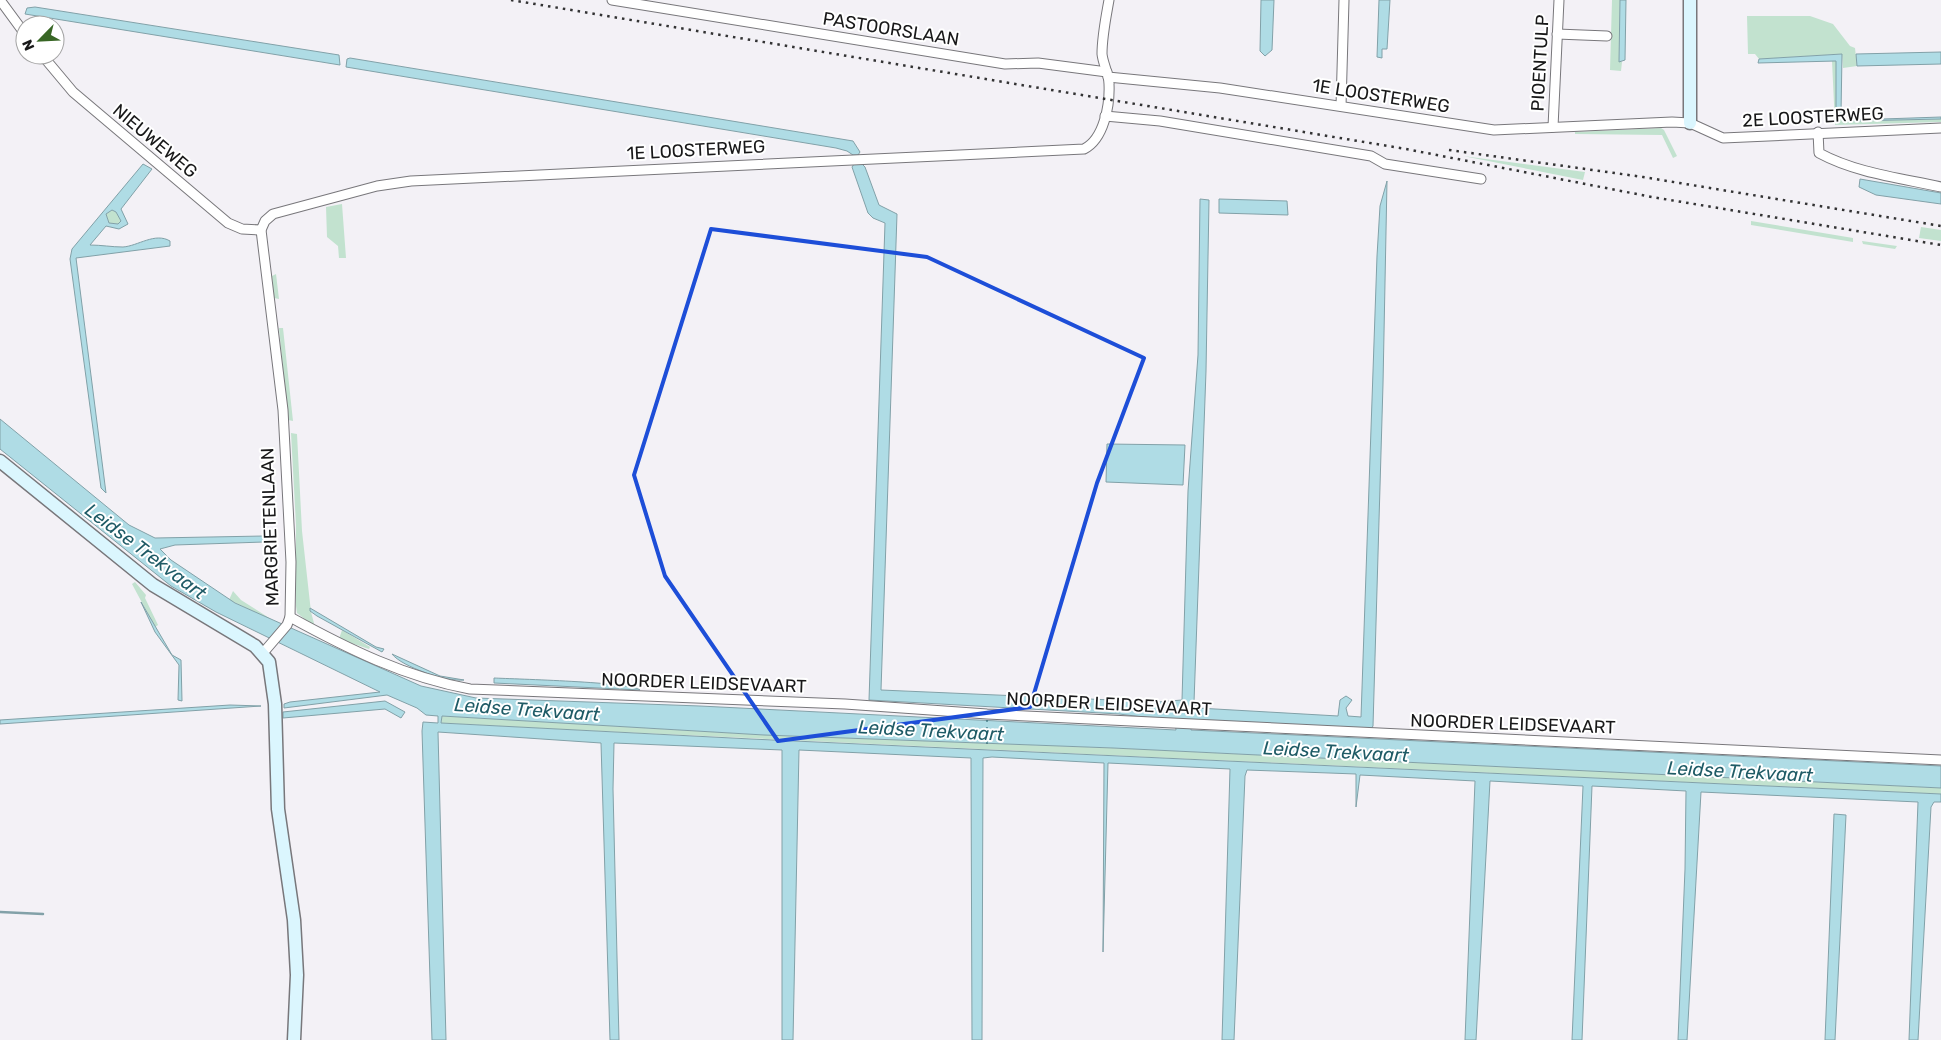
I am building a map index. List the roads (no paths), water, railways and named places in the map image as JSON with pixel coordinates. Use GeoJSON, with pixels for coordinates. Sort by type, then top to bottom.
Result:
{"type":"FeatureCollection","features":[{"type":"Feature","properties":{"kind":"main road"},"geometry":{"type":"LineString","coordinates":[[1690,0],[1690,123]]}},
{"type":"Feature","properties":{"kind":"main road"},"geometry":{"type":"LineString","coordinates":[[0,461],[153,585],[263,653],[272,669],[278,810],[294,920],[297,975],[294,1040]]}},
{"type":"Feature","properties":{"kind":"street"},"geometry":{"type":"LineString","coordinates":[[0,0],[15,20]]}},
{"type":"Feature","properties":{"kind":"street","name":"PASTOORSLAAN"},"geometry":{"type":"LineString","coordinates":[[612,0],[1005,64],[1038,63],[1108,74]]}},
{"type":"Feature","properties":{"kind":"street"},"geometry":{"type":"LineString","coordinates":[[1108,74],[1102,53],[1109,0]]}},
{"type":"Feature","properties":{"kind":"street"},"geometry":{"type":"LineString","coordinates":[[1341,106],[1344,0]]}},
{"type":"Feature","properties":{"kind":"street","name":"PIOENTULP"},"geometry":{"type":"LineString","coordinates":[[1554,127],[1559,0]]}},
{"type":"Feature","properties":{"kind":"street"},"geometry":{"type":"LineString","coordinates":[[1557,34],[1607,36]]}},
{"type":"Feature","properties":{"kind":"street","name":"NIEUWEWEG"},"geometry":{"type":"LineString","coordinates":[[51,65],[79,98],[228,222],[242,228],[261,230]]}},
{"type":"Feature","properties":{"kind":"street","name":"1E LOOSTERWEG"},"geometry":{"type":"LineString","coordinates":[[261,230],[265,221],[273,214],[377,186],[411,181],[867,158],[1075,150],[1091,145],[1098,138],[1105,116],[1110,83],[1108,74],[1220,88],[1494,130],[1654,122],[1690,123]]}},
{"type":"Feature","properties":{"kind":"street"},"geometry":{"type":"LineString","coordinates":[[1105,116],[1160,121],[1280,140],[1371,156],[1385,164],[1481,179]]}},
{"type":"Feature","properties":{"kind":"street","name":"2E LOOSTERWEG"},"geometry":{"type":"LineString","coordinates":[[1690,123],[1723,138],[1818,132],[1941,128]]}},
{"type":"Feature","properties":{"kind":"street"},"geometry":{"type":"LineString","coordinates":[[1818,132],[1819,153],[1825,156],[1853,168],[1941,187]]}},
{"type":"Feature","properties":{"kind":"street","name":"MARGRIETENLAAN"},"geometry":{"type":"LineString","coordinates":[[261,230],[283,410],[291,562],[289,621],[274,642],[263,653]]}},
{"type":"Feature","properties":{"kind":"street","name":"NOORDER LEIDSEVAART"},"geometry":{"type":"LineString","coordinates":[[289,621],[353,651],[435,682],[470,689],[845,704],[987,714],[1941,760]]}},
{"type":"Feature","properties":{"kind":"water"},"geometry":{"type":"Polygon","coordinates":[[[1261,0],[1274,0],[1272,50],[1265,56],[1260,51],[1261,0]]]}},
{"type":"Feature","properties":{"kind":"water"},"geometry":{"type":"Polygon","coordinates":[[[1379,0],[1390,0],[1387,49],[1382,49],[1382,58],[1377,57],[1379,0]]]}},
{"type":"Feature","properties":{"kind":"water"},"geometry":{"type":"Polygon","coordinates":[[[1620,0],[1626,0],[1625,60],[1619,62],[1620,0]]]}},
{"type":"Feature","properties":{"kind":"water"},"geometry":{"type":"Polygon","coordinates":[[[35,7],[339,55],[340,65],[65,20],[65,15],[25,14],[27,8],[35,7]]]}},
{"type":"Feature","properties":{"kind":"water"},"geometry":{"type":"Polygon","coordinates":[[[1941,52],[1941,64],[1857,66],[1856,54],[1941,52]]]}},
{"type":"Feature","properties":{"kind":"water"},"geometry":{"type":"Polygon","coordinates":[[[1842,54],[1841,114],[1839,119],[1836,115],[1836,61],[1758,63],[1759,59],[1842,54]]]}},
{"type":"Feature","properties":{"kind":"water"},"geometry":{"type":"Polygon","coordinates":[[[347,59],[853,141],[860,152],[858,155],[853,155],[836,148],[346,67],[347,59]]]}},
{"type":"Feature","properties":{"kind":"water"},"geometry":{"type":"Polygon","coordinates":[[[1941,117],[1941,119],[1852,121],[1853,120],[1941,117]]]}},
{"type":"Feature","properties":{"kind":"water","name":"Leidse Trekvaart"},"geometry":{"type":"Polygon","coordinates":[[[861,163],[865,167],[879,205],[897,214],[881,690],[1158,702],[1182,700],[1188,491],[1198,355],[1200,199],[1209,200],[1206,371],[1194,702],[1198,708],[1338,716],[1340,700],[1346,696],[1352,700],[1346,708],[1348,716],[1361,717],[1377,256],[1380,206],[1387,181],[1373,726],[1371,729],[1191,722],[1191,730],[1941,766],[1941,788],[1113,748],[764,735],[442,716],[441,723],[1941,794],[1941,802],[1934,802],[1931,807],[1918,1040],[1909,1040],[1918,802],[1701,792],[1687,1040],[1678,1040],[1685,869],[1686,791],[1592,786],[1582,1040],[1572,1040],[1583,786],[1490,781],[1476,1040],[1465,1040],[1475,781],[1360,775],[1356,807],[1356,774],[1247,770],[1245,776],[1234,1040],[1222,1040],[1230,769],[1108,763],[1103,952],[1104,763],[992,757],[983,758],[982,1040],[972,1040],[971,758],[799,750],[793,1040],[782,1040],[782,750],[614,743],[613,789],[619,1040],[610,1040],[601,743],[438,732],[446,1040],[432,1040],[422,731],[423,722],[438,723],[438,716],[426,715],[417,708],[387,695],[284,708],[284,704],[290,702],[380,692],[216,612],[171,586],[0,449],[0,419],[129,525],[155,538],[264,536],[264,542],[175,545],[160,549],[171,560],[235,603],[421,686],[476,698],[700,706],[1176,730],[1175,721],[1119,714],[869,700],[885,223],[873,218],[868,213],[852,167],[854,164],[861,163]]]}},
{"type":"Feature","properties":{"kind":"water"},"geometry":{"type":"Polygon","coordinates":[[[143,164],[152,169],[121,209],[128,224],[119,229],[106,226],[90,245],[123,247],[158,238],[170,241],[170,246],[76,258],[106,493],[101,488],[70,259],[72,249],[143,164]],[[112,210],[106,214],[109,223],[118,224],[121,221],[116,212],[112,210]]]}},
{"type":"Feature","properties":{"kind":"water"},"geometry":{"type":"Polygon","coordinates":[[[1860,179],[1941,193],[1941,204],[1876,195],[1859,187],[1860,179]]]}},
{"type":"Feature","properties":{"kind":"water"},"geometry":{"type":"Polygon","coordinates":[[[1219,199],[1287,201],[1288,215],[1219,213],[1219,199]]]}},
{"type":"Feature","properties":{"kind":"water"},"geometry":{"type":"Polygon","coordinates":[[[1107,444],[1185,445],[1183,485],[1106,482],[1107,444]]]}},
{"type":"Feature","properties":{"kind":"water"},"geometry":{"type":"Polygon","coordinates":[[[141,602],[172,655],[181,660],[182,701],[178,700],[179,665],[155,632],[141,602]]]}},
{"type":"Feature","properties":{"kind":"water"},"geometry":{"type":"Polygon","coordinates":[[[310,608],[376,647],[384,649],[382,652],[317,616],[310,611],[310,608]]]}},
{"type":"Feature","properties":{"kind":"water"},"geometry":{"type":"Polygon","coordinates":[[[392,654],[440,676],[464,680],[447,679],[425,673],[405,664],[392,654]]]}},
{"type":"Feature","properties":{"kind":"water"},"geometry":{"type":"Polygon","coordinates":[[[494,678],[596,683],[633,687],[640,690],[494,683],[494,678]]]}},
{"type":"Feature","properties":{"kind":"water"},"geometry":{"type":"Polygon","coordinates":[[[385,701],[405,712],[401,718],[385,709],[283,718],[283,712],[385,701]]]}},
{"type":"Feature","properties":{"kind":"water"},"geometry":{"type":"Polygon","coordinates":[[[230,705],[261,706],[0,724],[0,720],[230,705]]]}},
{"type":"Feature","properties":{"kind":"water"},"geometry":{"type":"Polygon","coordinates":[[[1834,814],[1846,815],[1835,1040],[1825,1040],[1834,814]]]}},
{"type":"Feature","properties":{"kind":"waterway"},"geometry":{"type":"LineString","coordinates":[[0,912],[43,914]]}},
{"type":"Feature","properties":{"kind":"railway"},"geometry":{"type":"LineString","coordinates":[[511,0],[1406,149],[1652,197],[1941,245]]}},
{"type":"Feature","properties":{"kind":"railway"},"geometry":{"type":"LineString","coordinates":[[1449,150],[1643,177],[1941,226]]}}]}
